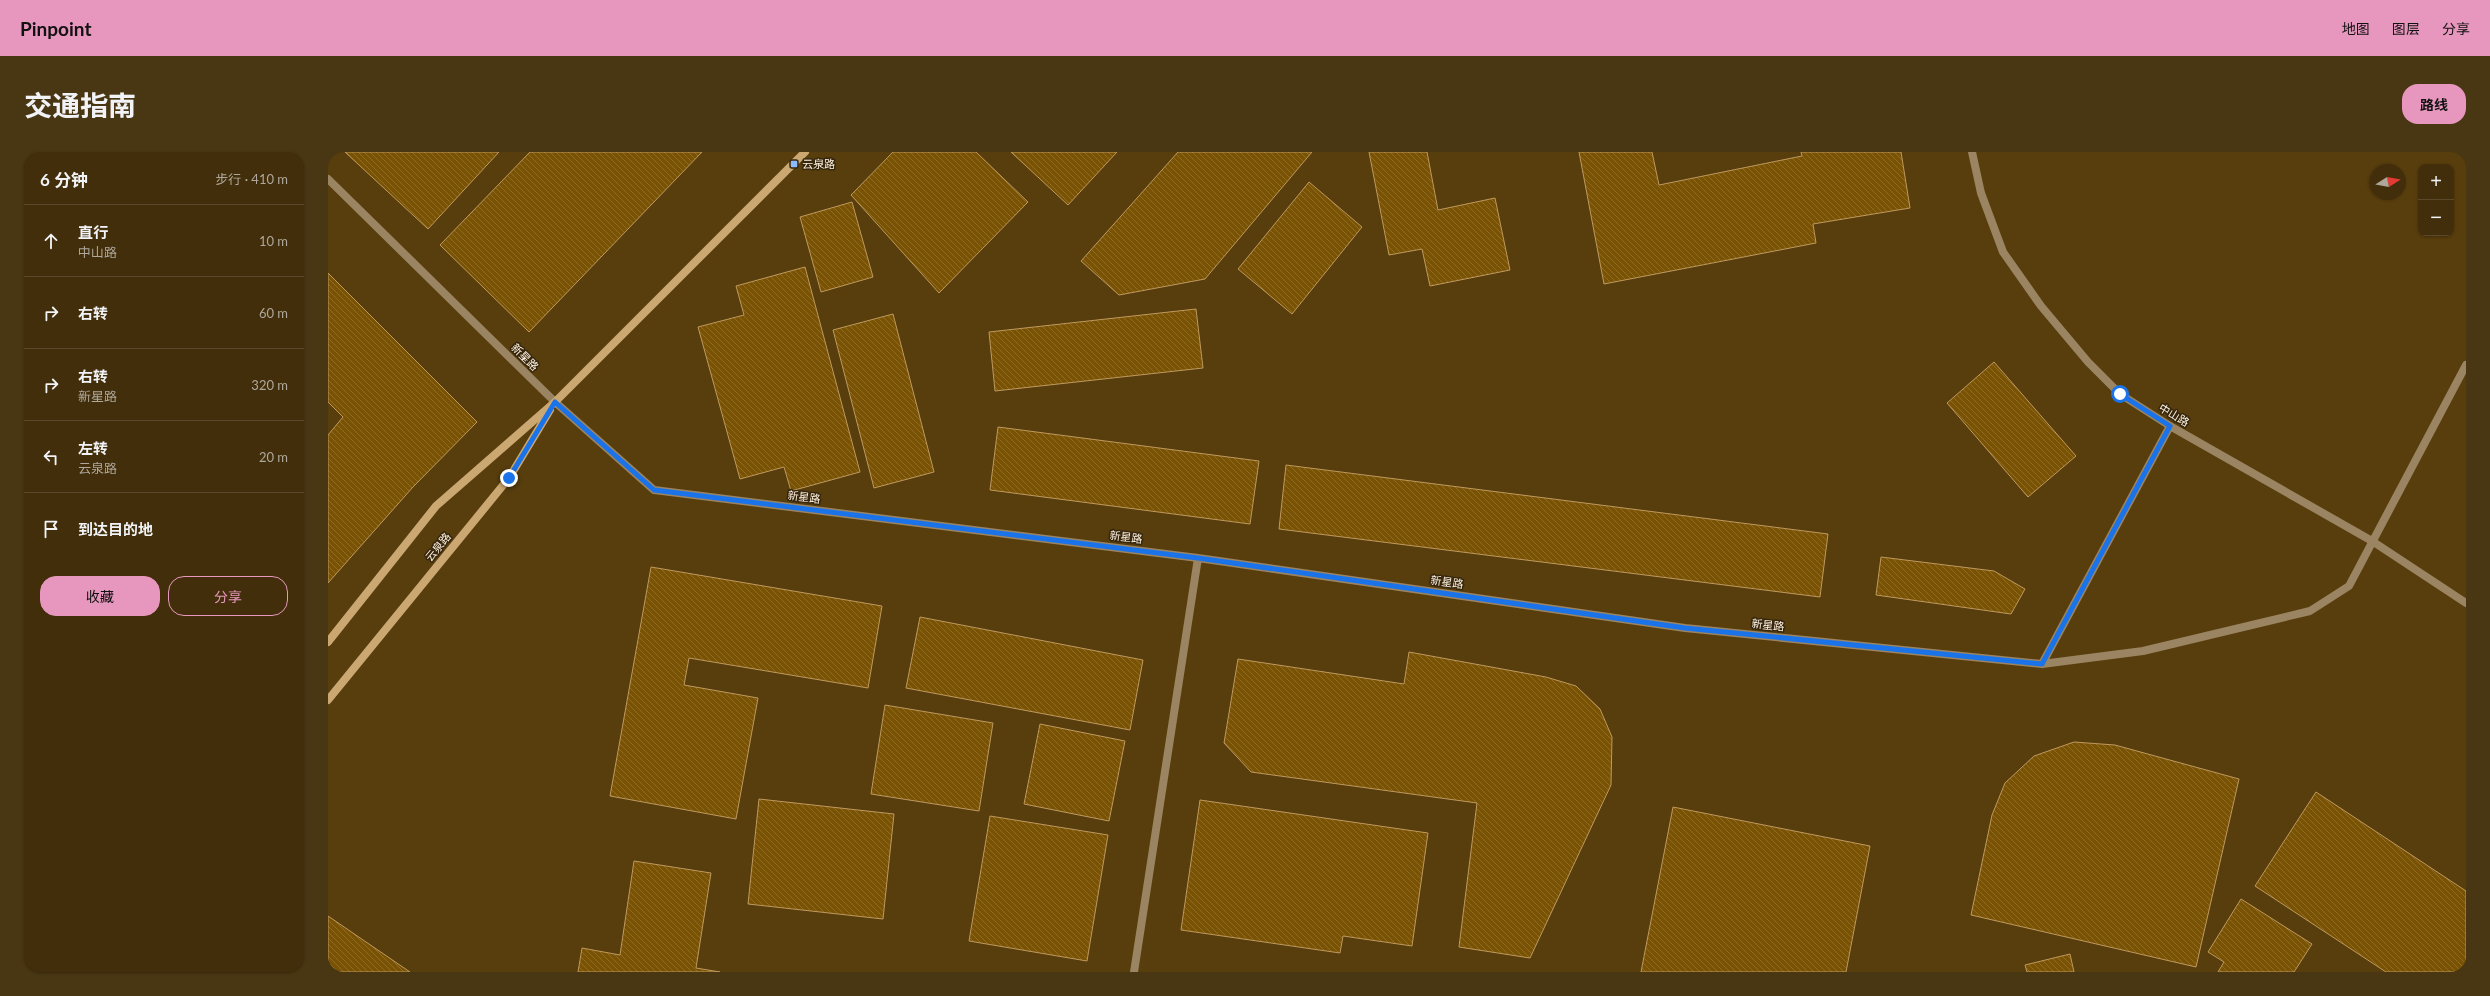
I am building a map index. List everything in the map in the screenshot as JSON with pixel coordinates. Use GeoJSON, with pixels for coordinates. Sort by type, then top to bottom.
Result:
{"type":"FeatureCollection","features":[{"type":"Feature","properties":{"kind":"main road","name":"云泉路"},"geometry":{"type":"LineString","coordinates":[[328,642],[436,506],[555,402],[805,152]]}},
{"type":"Feature","properties":{"kind":"main road","name":"云泉路"},"geometry":{"type":"LineString","coordinates":[[328,700],[509,478],[555,402]]}},
{"type":"Feature","properties":{"kind":"street","name":"中山路"},"geometry":{"type":"LineString","coordinates":[[1972,152],[1981,193],[2003,252],[2041,306],[2088,362],[2120,394],[2170,426],[2372,541],[2466,603]]}},
{"type":"Feature","properties":{"kind":"street","name":"新星路"},"geometry":{"type":"LineString","coordinates":[[328,178],[555,402],[654,490],[1198,558],[1685,628],[2042,664],[2143,651],[2310,612],[2349,586],[2466,365]]}},
{"type":"Feature","properties":{"kind":"street"},"geometry":{"type":"LineString","coordinates":[[2042,664],[2170,426]]}},
{"type":"Feature","properties":{"kind":"street"},"geometry":{"type":"LineString","coordinates":[[1134,972],[1198,558]]}},
{"type":"Feature","properties":{"kind":"building"},"geometry":{"type":"Polygon","coordinates":[[[345,152],[499,152],[428,229],[345,152]]]}},
{"type":"Feature","properties":{"kind":"building"},"geometry":{"type":"Polygon","coordinates":[[[530,152],[702,152],[529,332],[440,245],[530,152]]]}},
{"type":"Feature","properties":{"kind":"building"},"geometry":{"type":"Polygon","coordinates":[[[893,152],[976,152],[1028,202],[939,293],[851,195],[893,152]]]}},
{"type":"Feature","properties":{"kind":"building"},"geometry":{"type":"Polygon","coordinates":[[[1011,152],[1117,152],[1068,205],[1011,152]]]}},
{"type":"Feature","properties":{"kind":"building"},"geometry":{"type":"Polygon","coordinates":[[[1178,152],[1312,152],[1205,279],[1119,295],[1081,261],[1178,152]]]}},
{"type":"Feature","properties":{"kind":"building"},"geometry":{"type":"Polygon","coordinates":[[[1369,152],[1427,152],[1438,210],[1495,198],[1510,270],[1430,286],[1422,249],[1389,255],[1369,152]]]}},
{"type":"Feature","properties":{"kind":"building"},"geometry":{"type":"Polygon","coordinates":[[[1579,152],[1652,152],[1659,185],[1802,156],[1801,152],[1901,152],[1910,208],[1813,224],[1816,243],[1604,284],[1579,152]]]}},
{"type":"Feature","properties":{"kind":"building"},"geometry":{"type":"Polygon","coordinates":[[[1309,182],[1362,227],[1292,314],[1238,269],[1309,182]]]}},
{"type":"Feature","properties":{"kind":"building"},"geometry":{"type":"Polygon","coordinates":[[[852,202],[873,277],[821,292],[800,217],[852,202]]]}},
{"type":"Feature","properties":{"kind":"building"},"geometry":{"type":"Polygon","coordinates":[[[805,267],[860,472],[791,491],[784,467],[740,479],[698,327],[744,315],[736,286],[805,267]]]}},
{"type":"Feature","properties":{"kind":"building"},"geometry":{"type":"Polygon","coordinates":[[[328,273],[477,422],[413,487],[328,583],[328,435],[343,417],[328,402],[328,273]]]}},
{"type":"Feature","properties":{"kind":"building"},"geometry":{"type":"Polygon","coordinates":[[[1196,309],[1203,368],[995,391],[989,332],[1196,309]]]}},
{"type":"Feature","properties":{"kind":"building"},"geometry":{"type":"Polygon","coordinates":[[[893,314],[934,472],[874,488],[833,330],[893,314]]]}},
{"type":"Feature","properties":{"kind":"building"},"geometry":{"type":"Polygon","coordinates":[[[1994,362],[2076,456],[2028,497],[1947,403],[1994,362]]]}},
{"type":"Feature","properties":{"kind":"building"},"geometry":{"type":"Polygon","coordinates":[[[998,427],[1259,461],[1250,524],[990,490],[998,427]]]}},
{"type":"Feature","properties":{"kind":"building"},"geometry":{"type":"Polygon","coordinates":[[[1286,465],[1828,534],[1820,597],[1279,529],[1286,465]]]}},
{"type":"Feature","properties":{"kind":"building"},"geometry":{"type":"Polygon","coordinates":[[[1881,557],[1994,571],[2025,589],[2011,614],[1876,595],[1881,557]]]}},
{"type":"Feature","properties":{"kind":"building"},"geometry":{"type":"Polygon","coordinates":[[[651,567],[882,606],[868,688],[689,658],[684,685],[758,698],[736,819],[610,796],[651,567]]]}},
{"type":"Feature","properties":{"kind":"building"},"geometry":{"type":"Polygon","coordinates":[[[920,617],[1143,660],[1130,730],[906,688],[920,617]]]}},
{"type":"Feature","properties":{"kind":"building"},"geometry":{"type":"Polygon","coordinates":[[[1409,652],[1546,677],[1576,686],[1600,709],[1612,737],[1611,785],[1530,958],[1459,947],[1477,803],[1251,772],[1224,743],[1238,659],[1404,684],[1409,652]]]}},
{"type":"Feature","properties":{"kind":"building"},"geometry":{"type":"Polygon","coordinates":[[[885,705],[993,723],[979,811],[871,794],[885,705]]]}},
{"type":"Feature","properties":{"kind":"building"},"geometry":{"type":"Polygon","coordinates":[[[1040,724],[1125,741],[1109,821],[1024,804],[1040,724]]]}},
{"type":"Feature","properties":{"kind":"building"},"geometry":{"type":"Polygon","coordinates":[[[2074,742],[2115,745],[2239,779],[2196,967],[1971,915],[1992,815],[2005,783],[2034,756],[2074,742]]]}},
{"type":"Feature","properties":{"kind":"building"},"geometry":{"type":"Polygon","coordinates":[[[2316,792],[2466,891],[2466,972],[2386,972],[2255,886],[2316,792]]]}},
{"type":"Feature","properties":{"kind":"building"},"geometry":{"type":"Polygon","coordinates":[[[759,799],[894,814],[883,919],[748,904],[759,799]]]}},
{"type":"Feature","properties":{"kind":"building"},"geometry":{"type":"Polygon","coordinates":[[[1200,800],[1428,833],[1412,946],[1343,936],[1340,953],[1181,930],[1200,800]]]}},
{"type":"Feature","properties":{"kind":"building"},"geometry":{"type":"Polygon","coordinates":[[[1673,807],[1870,846],[1846,972],[1641,972],[1673,807]]]}},
{"type":"Feature","properties":{"kind":"building"},"geometry":{"type":"Polygon","coordinates":[[[990,816],[1108,835],[1087,961],[969,941],[990,816]]]}},
{"type":"Feature","properties":{"kind":"building"},"geometry":{"type":"Polygon","coordinates":[[[634,861],[711,873],[696,968],[720,972],[578,972],[582,948],[620,955],[634,861]]]}},
{"type":"Feature","properties":{"kind":"building"},"geometry":{"type":"Polygon","coordinates":[[[2241,899],[2312,944],[2294,972],[2218,972],[2224,962],[2208,952],[2241,899]]]}},
{"type":"Feature","properties":{"kind":"building"},"geometry":{"type":"Polygon","coordinates":[[[328,916],[410,972],[328,972],[328,916]]]}},
{"type":"Feature","properties":{"kind":"building"},"geometry":{"type":"Polygon","coordinates":[[[2070,954],[2074,972],[2027,972],[2025,965],[2070,954]]]}},
{"type":"Feature","properties":{"kind":"place","name":"云泉路"},"geometry":{"type":"Point","coordinates":[794,164]}},
{"type":"Feature","properties":{"kind":"route"},"geometry":{"type":"LineString","coordinates":[[509,478],[555,402],[654,490],[1198,558],[1685,628],[2042,664],[2170,426],[2120,394]]}}]}
